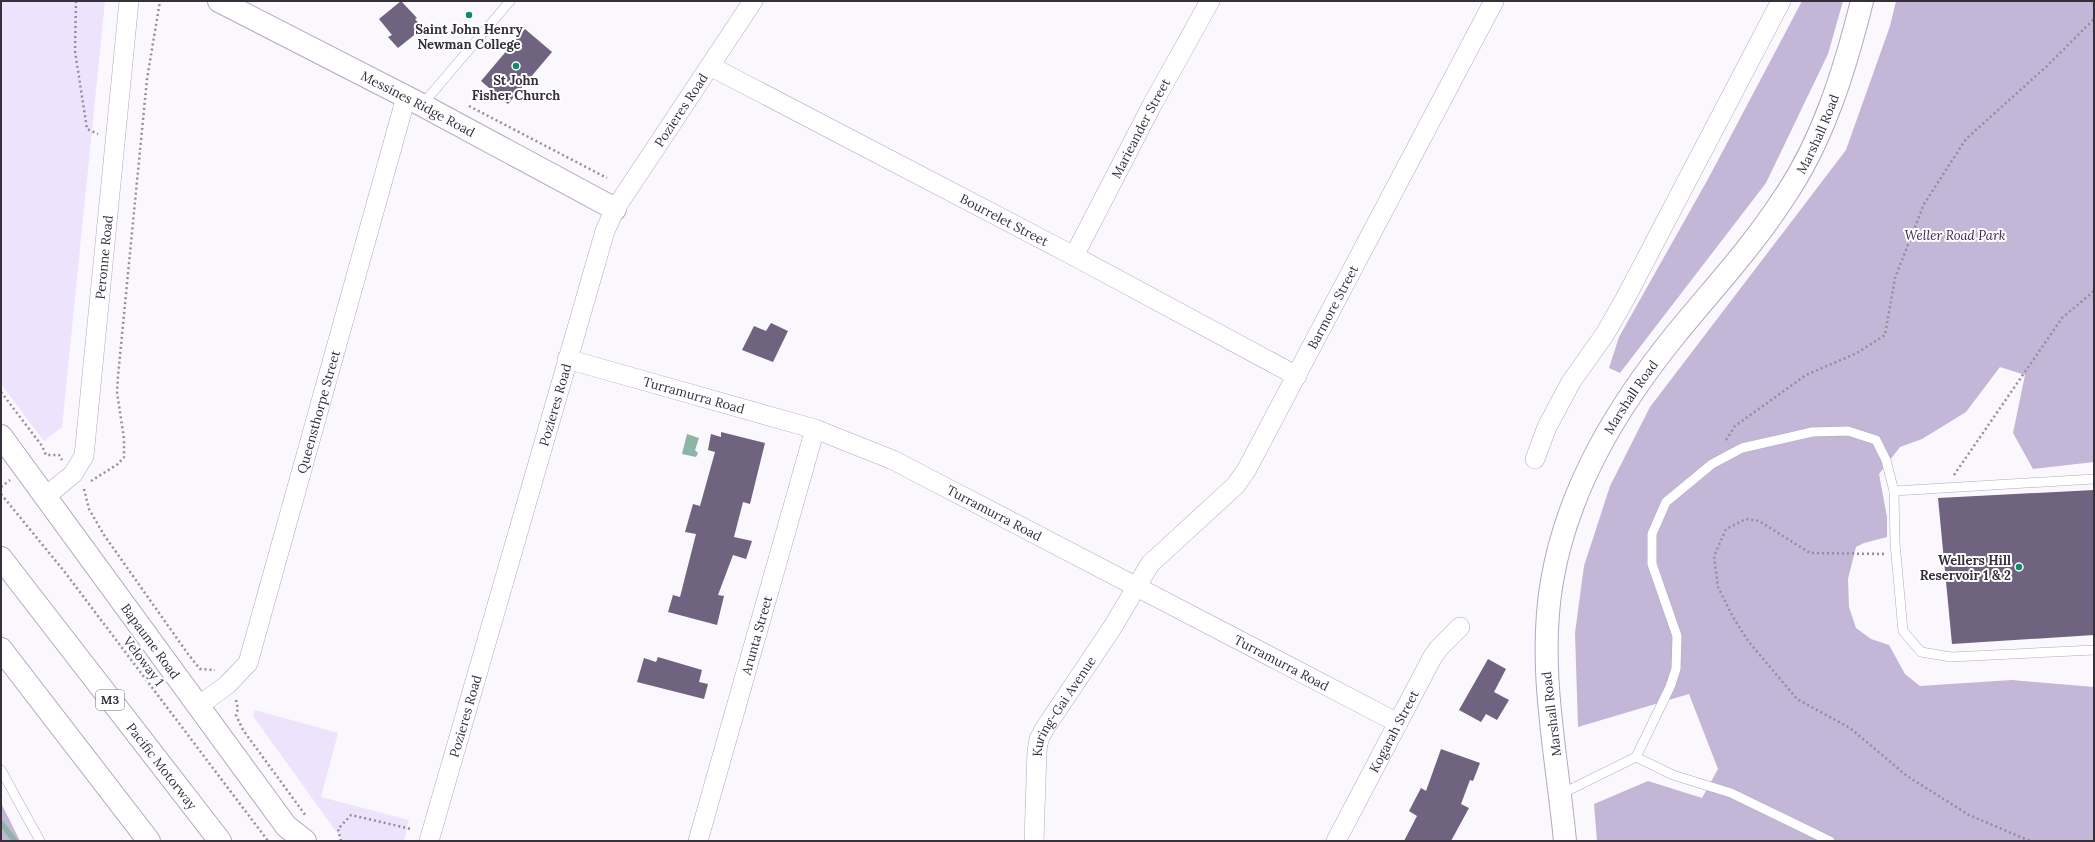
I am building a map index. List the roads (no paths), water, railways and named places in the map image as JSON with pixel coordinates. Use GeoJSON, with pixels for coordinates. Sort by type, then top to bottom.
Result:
{"type":"FeatureCollection","features":[{"type":"Feature","properties":{"kind":"main road","name":"Messines Ridge Road"},"geometry":{"type":"LineString","coordinates":[[219,1],[414,101],[615,209]]}},
{"type":"Feature","properties":{"kind":"main road","name":"Marshall Road"},"geometry":{"type":"LineString","coordinates":[[1565,841],[1561,794],[1548,692],[1545,643],[1549,603],[1557,556],[1577,494],[1600,443],[1648,371],[1767,222],[1800,173],[1813,148],[1838,82],[1862,1]]}},
{"type":"Feature","properties":{"kind":"main road","name":"Bapaume Road"},"geometry":{"type":"LineString","coordinates":[[1,436],[108,580],[290,833],[305,841]]}},
{"type":"Feature","properties":{"kind":"main road","name":"Pacific Motorway"},"geometry":{"type":"LineString","coordinates":[[1,558],[220,841]]}},
{"type":"Feature","properties":{"kind":"main road"},"geometry":{"type":"LineString","coordinates":[[1,649],[150,841]]}},
{"type":"Feature","properties":{"kind":"street","name":"Peronne Road"},"geometry":{"type":"LineString","coordinates":[[45,497],[73,474],[84,456],[129,1]]}},
{"type":"Feature","properties":{"kind":"street","name":"Pozieres Road"},"geometry":{"type":"LineString","coordinates":[[429,841],[599,248],[615,209],[753,1]]}},
{"type":"Feature","properties":{"kind":"street","name":"Marieander Street"},"geometry":{"type":"LineString","coordinates":[[1074,256],[1152,105],[1210,1]]}},
{"type":"Feature","properties":{"kind":"street","name":"Barmore Street"},"geometry":{"type":"LineString","coordinates":[[1137,586],[1155,558],[1241,479],[1298,376],[1494,1]]}},
{"type":"Feature","properties":{"kind":"street"},"geometry":{"type":"LineString","coordinates":[[1535,459],[1552,416],[1576,372],[1604,334],[1625,298],[1781,1]]}},
{"type":"Feature","properties":{"kind":"street","name":"Bourrelet Street"},"geometry":{"type":"LineString","coordinates":[[710,66],[1074,256],[1298,376]]}},
{"type":"Feature","properties":{"kind":"street","name":"Queensthorpe Street"},"geometry":{"type":"LineString","coordinates":[[198,706],[227,685],[248,663],[414,101]]}},
{"type":"Feature","properties":{"kind":"street","name":"Turramurra Road"},"geometry":{"type":"LineString","coordinates":[[567,359],[815,429],[893,460],[1398,723]]}},
{"type":"Feature","properties":{"kind":"street","name":"Arunta Street"},"geometry":{"type":"LineString","coordinates":[[698,841],[815,429]]}},
{"type":"Feature","properties":{"kind":"street","name":"Kuring-Gai Avenue"},"geometry":{"type":"LineString","coordinates":[[1034,841],[1037,751],[1039,739],[1112,628],[1137,586]]}},
{"type":"Feature","properties":{"kind":"street","name":"Kogarah Street"},"geometry":{"type":"LineString","coordinates":[[1336,841],[1436,653],[1460,628]]}},
{"type":"Feature","properties":{"kind":"lane"},"geometry":{"type":"LineString","coordinates":[[414,101],[510,1]]}},
{"type":"Feature","properties":{"kind":"lane"},"geometry":{"type":"LineString","coordinates":[[1561,794],[1636,757],[1670,687],[1676,669],[1677,636],[1652,564],[1652,534],[1666,502],[1712,464],[1742,448],[1812,432],[1848,431],[1876,440],[1886,460],[1894,491],[1896,554],[1902,631],[1921,652],[1951,657],[2094,650]]}},
{"type":"Feature","properties":{"kind":"lane"},"geometry":{"type":"LineString","coordinates":[[1894,491],[1940,487],[2094,479]]}},
{"type":"Feature","properties":{"kind":"lane"},"geometry":{"type":"LineString","coordinates":[[1636,757],[1673,775],[1730,793],[1830,841]]}},
{"type":"Feature","properties":{"kind":"lane"},"geometry":{"type":"LineString","coordinates":[[1,770],[40,841]]}},
{"type":"Feature","properties":{"kind":"waterway"},"geometry":{"type":"LineString","coordinates":[[1,823],[15,841]]}},
{"type":"Feature","properties":{"kind":"place","name":"Saint John Henry Newman College"},"geometry":{"type":"Point","coordinates":[469,15]}},
{"type":"Feature","properties":{"kind":"place","name":"St John Fisher Church"},"geometry":{"type":"Point","coordinates":[516,66]}},
{"type":"Feature","properties":{"kind":"place","name":"Wellers Hill Reservoir 1 & 2"},"geometry":{"type":"Point","coordinates":[2019,567]}},
{"type":"Feature","properties":{"kind":"park label","name":"Weller Road Park"},"geometry":{"type":"Point","coordinates":[1955,235]}}]}
